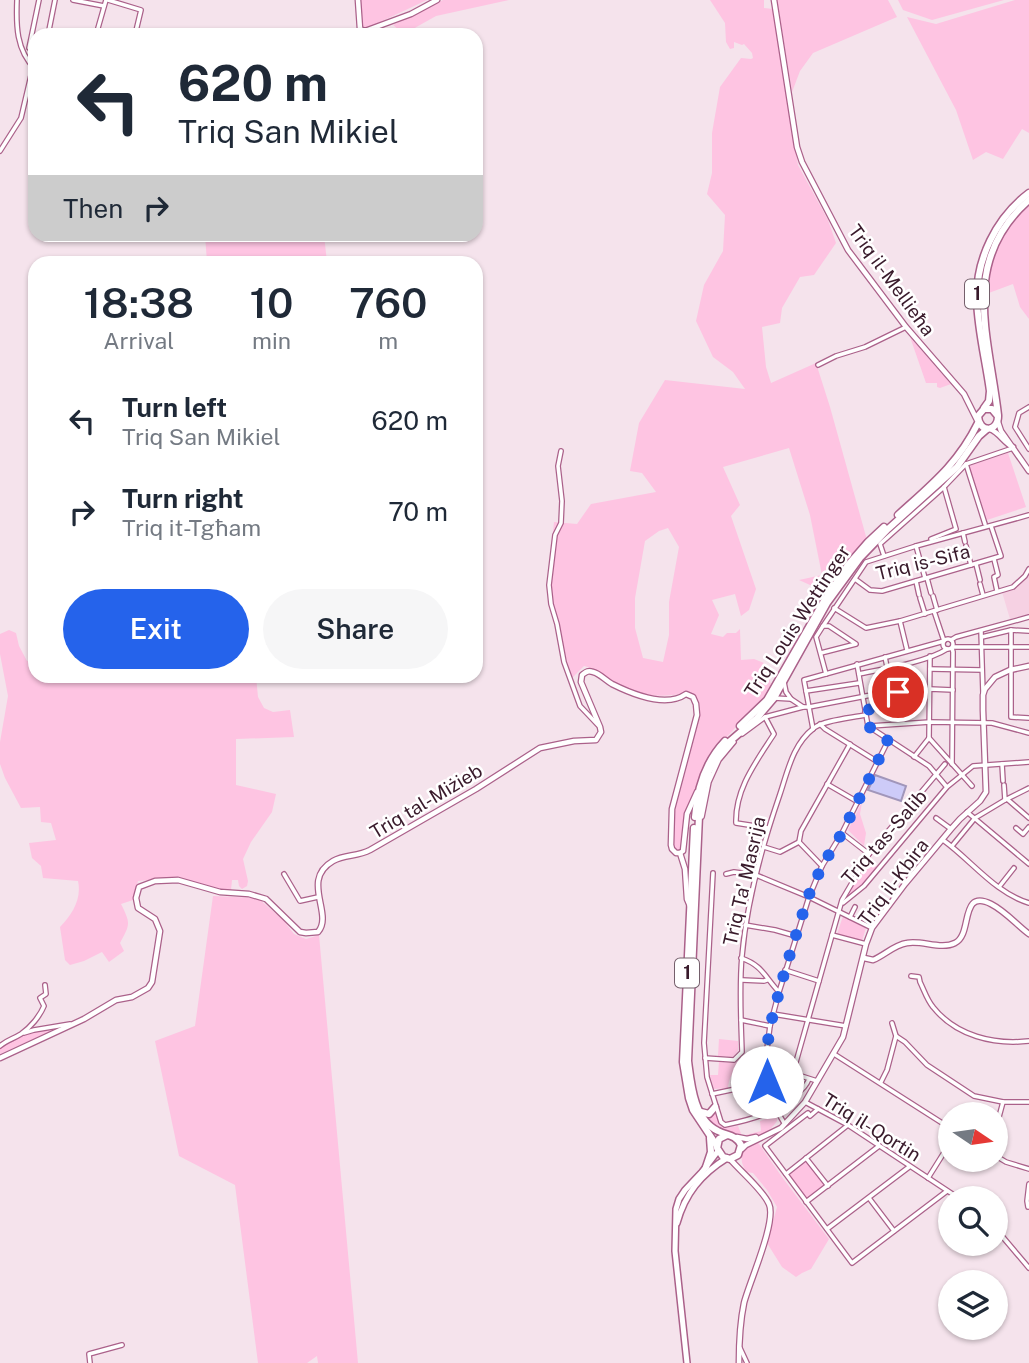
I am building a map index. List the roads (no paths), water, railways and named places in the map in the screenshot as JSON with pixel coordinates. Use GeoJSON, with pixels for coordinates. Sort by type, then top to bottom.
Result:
{"type":"FeatureCollection","features":[{"type":"Feature","properties":{"kind":"highway","name":"1"},"geometry":{"type":"LineString","coordinates":[[983,409],[989,401],[990,391],[978,314],[981,266],[986,249],[1002,220],[1029,193]]}},
{"type":"Feature","properties":{"kind":"highway","name":"1"},"geometry":{"type":"LineString","coordinates":[[998,418],[984,314],[984,287],[989,259],[996,243],[1016,213],[1029,200]]}},
{"type":"Feature","properties":{"kind":"highway"},"geometry":{"type":"LineString","coordinates":[[983,409],[992,409],[998,418],[995,425],[988,429],[978,421],[983,409]]}},
{"type":"Feature","properties":{"kind":"highway","name":"Triq Louis Wettinger"},"geometry":{"type":"LineString","coordinates":[[717,1149],[693,1110],[683,1062],[697,792],[709,763],[720,747],[768,700],[824,601],[848,565],[868,542],[953,463],[968,443],[978,421]]}},
{"type":"Feature","properties":{"kind":"highway","name":"Triq Louis Wettinger"},"geometry":{"type":"LineString","coordinates":[[727,1135],[713,1129],[695,1102],[690,1080],[688,1045],[698,827],[702,794],[709,771],[729,742],[757,718],[774,698],[827,603],[860,558],[888,528],[957,467],[979,436],[988,429]]}},
{"type":"Feature","properties":{"kind":"highway"},"geometry":{"type":"LineString","coordinates":[[701,1112],[709,1114],[715,1107]]}},
{"type":"Feature","properties":{"kind":"highway","name":"1"},"geometry":{"type":"LineString","coordinates":[[727,1135],[736,1137]]}},
{"type":"Feature","properties":{"kind":"highway"},"geometry":{"type":"LineString","coordinates":[[717,1149],[719,1139],[727,1135]]}},
{"type":"Feature","properties":{"kind":"highway"},"geometry":{"type":"LineString","coordinates":[[706,1167],[711,1152],[710,1136]]}},
{"type":"Feature","properties":{"kind":"highway"},"geometry":{"type":"LineString","coordinates":[[728,1159],[740,1153],[741,1145],[736,1137]]}},
{"type":"Feature","properties":{"kind":"highway","name":"1"},"geometry":{"type":"LineString","coordinates":[[717,1149],[728,1159]]}},
{"type":"Feature","properties":{"kind":"main road"},"geometry":{"type":"LineString","coordinates":[[687,1363],[674,1219],[679,1199],[706,1167],[717,1149]]}},
{"type":"Feature","properties":{"kind":"main road"},"geometry":{"type":"LineString","coordinates":[[674,1232],[682,1205],[693,1187],[705,1174],[728,1159]]}},
{"type":"Feature","properties":{"kind":"street"},"geometry":{"type":"LineString","coordinates":[[17,0],[16,26],[19,41],[28,60]]}},
{"type":"Feature","properties":{"kind":"street"},"geometry":{"type":"LineString","coordinates":[[33,28],[39,0]]}},
{"type":"Feature","properties":{"kind":"street"},"geometry":{"type":"LineString","coordinates":[[49,28],[55,0]]}},
{"type":"Feature","properties":{"kind":"street"},"geometry":{"type":"LineString","coordinates":[[73,0],[104,6]]}},
{"type":"Feature","properties":{"kind":"street"},"geometry":{"type":"LineString","coordinates":[[98,28],[107,0],[141,10],[137,28]]}},
{"type":"Feature","properties":{"kind":"street"},"geometry":{"type":"LineString","coordinates":[[358,0],[360,28]]}},
{"type":"Feature","properties":{"kind":"street"},"geometry":{"type":"LineString","coordinates":[[373,28],[411,14],[436,0]]}},
{"type":"Feature","properties":{"kind":"street","name":"Triq il-Mellieħa"},"geometry":{"type":"LineString","coordinates":[[774,0],[797,147],[802,162],[848,250],[906,327],[975,410],[983,409]]}},
{"type":"Feature","properties":{"kind":"street"},"geometry":{"type":"LineString","coordinates":[[0,151],[22,115],[28,92]]}},
{"type":"Feature","properties":{"kind":"street"},"geometry":{"type":"LineString","coordinates":[[817,365],[906,327]]}},
{"type":"Feature","properties":{"kind":"street","name":"Triq il-Mellieħa"},"geometry":{"type":"LineString","coordinates":[[970,403],[978,421]]}},
{"type":"Feature","properties":{"kind":"street"},"geometry":{"type":"LineString","coordinates":[[1028,446],[1015,426],[1019,413],[1029,407]]}},
{"type":"Feature","properties":{"kind":"street"},"geometry":{"type":"LineString","coordinates":[[998,418],[1001,431],[1029,471]]}},
{"type":"Feature","properties":{"kind":"street"},"geometry":{"type":"LineString","coordinates":[[988,429],[1014,448]]}},
{"type":"Feature","properties":{"kind":"street"},"geometry":{"type":"LineString","coordinates":[[884,556],[880,544],[966,464],[1014,448]]}},
{"type":"Feature","properties":{"kind":"street"},"geometry":{"type":"LineString","coordinates":[[561,451],[558,466],[562,501],[561,523],[555,535],[549,585],[551,604],[564,662],[580,706],[600,727]]}},
{"type":"Feature","properties":{"kind":"street"},"geometry":{"type":"LineString","coordinates":[[966,464],[985,524]]}},
{"type":"Feature","properties":{"kind":"street"},"geometry":{"type":"LineString","coordinates":[[931,539],[956,529],[944,487]]}},
{"type":"Feature","properties":{"kind":"street"},"geometry":{"type":"LineString","coordinates":[[826,674],[816,637],[866,562],[963,533],[1029,517]]}},
{"type":"Feature","properties":{"kind":"street","name":"Triq is-Sifa"},"geometry":{"type":"LineString","coordinates":[[855,579],[870,590],[881,591],[994,559],[1000,556],[991,526]]}},
{"type":"Feature","properties":{"kind":"street"},"geometry":{"type":"LineString","coordinates":[[963,533],[983,595]]}},
{"type":"Feature","properties":{"kind":"street"},"geometry":{"type":"LineString","coordinates":[[916,546],[932,594],[943,645],[950,648]]}},
{"type":"Feature","properties":{"kind":"street"},"geometry":{"type":"LineString","coordinates":[[994,559],[999,575],[994,577],[997,591]]}},
{"type":"Feature","properties":{"kind":"street"},"geometry":{"type":"LineString","coordinates":[[834,608],[866,628],[900,621],[1013,587],[1029,569]]}},
{"type":"Feature","properties":{"kind":"street"},"geometry":{"type":"LineString","coordinates":[[916,581],[925,614]]}},
{"type":"Feature","properties":{"kind":"street"},"geometry":{"type":"LineString","coordinates":[[813,729],[804,680],[1029,617]]}},
{"type":"Feature","properties":{"kind":"street"},"geometry":{"type":"LineString","coordinates":[[900,621],[907,650]]}},
{"type":"Feature","properties":{"kind":"street"},"geometry":{"type":"LineString","coordinates":[[821,653],[856,644],[829,626],[822,626]]}},
{"type":"Feature","properties":{"kind":"street"},"geometry":{"type":"LineString","coordinates":[[981,630],[983,695]]}},
{"type":"Feature","properties":{"kind":"street"},"geometry":{"type":"LineString","coordinates":[[982,637],[1011,630],[1029,631]]}},
{"type":"Feature","properties":{"kind":"street"},"geometry":{"type":"LineString","coordinates":[[1011,630],[1011,717],[1029,718]]}},
{"type":"Feature","properties":{"kind":"street"},"geometry":{"type":"LineString","coordinates":[[951,640],[952,764]]}},
{"type":"Feature","properties":{"kind":"street"},"geometry":{"type":"LineString","coordinates":[[859,674],[930,656],[950,648],[1029,647]]}},
{"type":"Feature","properties":{"kind":"street"},"geometry":{"type":"LineString","coordinates":[[914,757],[929,738],[930,656]]}},
{"type":"Feature","properties":{"kind":"street"},"geometry":{"type":"LineString","coordinates":[[885,657],[892,691]]}},
{"type":"Feature","properties":{"kind":"street"},"geometry":{"type":"LineString","coordinates":[[857,664],[868,726],[929,766],[947,787]]}},
{"type":"Feature","properties":{"kind":"street"},"geometry":{"type":"LineString","coordinates":[[983,695],[995,677],[1029,666]]}},
{"type":"Feature","properties":{"kind":"street"},"geometry":{"type":"LineString","coordinates":[[930,669],[982,670]]}},
{"type":"Feature","properties":{"kind":"street"},"geometry":{"type":"LineString","coordinates":[[600,727],[581,682],[582,675],[588,671],[612,684],[647,697],[670,700],[679,699],[686,694],[693,698],[697,715],[674,801],[671,823],[672,849],[680,853]]}},
{"type":"Feature","properties":{"kind":"street"},"geometry":{"type":"LineString","coordinates":[[784,682],[791,699],[809,707],[892,691],[953,690]]}},
{"type":"Feature","properties":{"kind":"street"},"geometry":{"type":"LineString","coordinates":[[806,691],[860,683]]}},
{"type":"Feature","properties":{"kind":"street"},"geometry":{"type":"LineString","coordinates":[[820,724],[865,714],[898,692]]}},
{"type":"Feature","properties":{"kind":"street","name":"Triq il-Kbira"},"geometry":{"type":"LineString","coordinates":[[740,1153],[746,1145],[780,1128],[805,1102],[843,1037],[872,928],[904,883],[986,792],[983,695]]}},
{"type":"Feature","properties":{"kind":"street"},"geometry":{"type":"LineString","coordinates":[[774,698],[791,699]]}},
{"type":"Feature","properties":{"kind":"street"},"geometry":{"type":"LineString","coordinates":[[698,827],[709,782],[719,760],[734,741],[765,717],[803,706]]}},
{"type":"Feature","properties":{"kind":"street"},"geometry":{"type":"LineString","coordinates":[[765,717],[774,734],[748,775],[738,799],[736,823],[768,828]]}},
{"type":"Feature","properties":{"kind":"street"},"geometry":{"type":"LineString","coordinates":[[868,726],[983,722],[1029,733]]}},
{"type":"Feature","properties":{"kind":"street"},"geometry":{"type":"LineString","coordinates":[[820,724],[878,762]]}},
{"type":"Feature","properties":{"kind":"street","name":"Triq Ta' Masrija"},"geometry":{"type":"LineString","coordinates":[[705,1058],[734,1060],[742,1052],[741,958],[756,875],[768,828],[796,747],[820,724]]}},
{"type":"Feature","properties":{"kind":"street","name":"Triq tal-Miżieb"},"geometry":{"type":"LineString","coordinates":[[0,1058],[84,1019],[116,1000],[148,988],[152,982],[160,931],[155,919],[138,908],[136,898],[139,887],[155,881],[178,880],[220,892],[249,894],[266,899],[300,932],[318,932],[322,927],[323,915],[318,897],[319,878],[331,862],[361,855],[476,789],[540,748],[574,741],[596,740],[601,732],[600,727]]}},
{"type":"Feature","properties":{"kind":"street"},"geometry":{"type":"LineString","coordinates":[[929,738],[972,786]]}},
{"type":"Feature","properties":{"kind":"street"},"geometry":{"type":"LineString","coordinates":[[784,1123],[767,1082],[765,1064],[770,1026],[779,992],[808,897],[888,741]]}},
{"type":"Feature","properties":{"kind":"street"},"geometry":{"type":"LineString","coordinates":[[799,842],[801,831],[849,744]]}},
{"type":"Feature","properties":{"kind":"street"},"geometry":{"type":"LineString","coordinates":[[985,765],[1029,762]]}},
{"type":"Feature","properties":{"kind":"street"},"geometry":{"type":"LineString","coordinates":[[841,905],[869,854],[945,764]]}},
{"type":"Feature","properties":{"kind":"street"},"geometry":{"type":"LineString","coordinates":[[1002,764],[1006,799],[1029,818]]}},
{"type":"Feature","properties":{"kind":"street","name":"Triq tas-Salib"},"geometry":{"type":"LineString","coordinates":[[794,1069],[841,905],[864,886],[947,787],[973,766],[985,765]]}},
{"type":"Feature","properties":{"kind":"street"},"geometry":{"type":"LineString","coordinates":[[827,784],[858,803]]}},
{"type":"Feature","properties":{"kind":"street"},"geometry":{"type":"LineString","coordinates":[[952,846],[975,818],[1029,788]]}},
{"type":"Feature","properties":{"kind":"street"},"geometry":{"type":"LineString","coordinates":[[680,853],[683,851],[687,814],[697,792]]}},
{"type":"Feature","properties":{"kind":"street"},"geometry":{"type":"LineString","coordinates":[[967,812],[1029,863]]}},
{"type":"Feature","properties":{"kind":"street"},"geometry":{"type":"LineString","coordinates":[[936,818],[951,829]]}},
{"type":"Feature","properties":{"kind":"street"},"geometry":{"type":"LineString","coordinates":[[1016,828],[1023,834],[1029,827]]}},
{"type":"Feature","properties":{"kind":"street"},"geometry":{"type":"LineString","coordinates":[[842,833],[869,854]]}},
{"type":"Feature","properties":{"kind":"street"},"geometry":{"type":"LineString","coordinates":[[943,840],[999,887],[1018,900],[1029,903]]}},
{"type":"Feature","properties":{"kind":"street"},"geometry":{"type":"LineString","coordinates":[[764,847],[780,852],[799,842]]}},
{"type":"Feature","properties":{"kind":"street"},"geometry":{"type":"LineString","coordinates":[[799,842],[822,866]]}},
{"type":"Feature","properties":{"kind":"street"},"geometry":{"type":"LineString","coordinates":[[680,853],[690,909]]}},
{"type":"Feature","properties":{"kind":"street"},"geometry":{"type":"LineString","coordinates":[[999,887],[1014,868]]}},
{"type":"Feature","properties":{"kind":"street"},"geometry":{"type":"LineString","coordinates":[[726,874],[734,872],[756,875],[872,928]]}},
{"type":"Feature","properties":{"kind":"street"},"geometry":{"type":"LineString","coordinates":[[713,873],[704,1044],[707,1077],[723,1124],[764,1116],[805,1087],[809,1079]]}},
{"type":"Feature","properties":{"kind":"street"},"geometry":{"type":"LineString","coordinates":[[284,874],[300,901],[318,897]]}},
{"type":"Feature","properties":{"kind":"street"},"geometry":{"type":"LineString","coordinates":[[864,958],[873,960],[898,945],[909,942],[954,944],[963,936],[967,913],[976,902],[983,901],[994,905],[1029,934]]}},
{"type":"Feature","properties":{"kind":"street"},"geometry":{"type":"LineString","coordinates":[[850,917],[855,907]]}},
{"type":"Feature","properties":{"kind":"street"},"geometry":{"type":"LineString","coordinates":[[746,925],[796,936]]}},
{"type":"Feature","properties":{"kind":"street"},"geometry":{"type":"LineString","coordinates":[[832,935],[866,944]]}},
{"type":"Feature","properties":{"kind":"street"},"geometry":{"type":"LineString","coordinates":[[741,958],[757,964],[779,992]]}},
{"type":"Feature","properties":{"kind":"street"},"geometry":{"type":"LineString","coordinates":[[785,970],[819,981]]}},
{"type":"Feature","properties":{"kind":"street"},"geometry":{"type":"LineString","coordinates":[[911,976],[919,977],[933,1006],[965,1032],[995,1042],[1029,1041]]}},
{"type":"Feature","properties":{"kind":"street"},"geometry":{"type":"LineString","coordinates":[[741,980],[767,980]]}},
{"type":"Feature","properties":{"kind":"street"},"geometry":{"type":"LineString","coordinates":[[22,1034],[44,1008],[40,998],[46,994],[45,985]]}},
{"type":"Feature","properties":{"kind":"street"},"geometry":{"type":"LineString","coordinates":[[774,1014],[846,1026]]}},
{"type":"Feature","properties":{"kind":"street"},"geometry":{"type":"LineString","coordinates":[[741,1020],[770,1026]]}},
{"type":"Feature","properties":{"kind":"street"},"geometry":{"type":"LineString","coordinates":[[881,1082],[896,1036],[892,1023]]}},
{"type":"Feature","properties":{"kind":"street"},"geometry":{"type":"LineString","coordinates":[[0,1046],[9,1039],[34,1030],[70,1024]]}},
{"type":"Feature","properties":{"kind":"street"},"geometry":{"type":"LineString","coordinates":[[896,1036],[927,1065],[974,1096],[1003,1102]]}},
{"type":"Feature","properties":{"kind":"street"},"geometry":{"type":"LineString","coordinates":[[834,1053],[938,1120]]}},
{"type":"Feature","properties":{"kind":"street"},"geometry":{"type":"LineString","coordinates":[[712,1094],[773,1081],[789,1069],[794,1069],[795,1074],[817,1081]]}},
{"type":"Feature","properties":{"kind":"street","name":"Triq il-Qortin"},"geometry":{"type":"LineString","coordinates":[[805,1102],[848,1125],[940,1186]]}},
{"type":"Feature","properties":{"kind":"street"},"geometry":{"type":"LineString","coordinates":[[1008,1102],[1029,1102]]}},
{"type":"Feature","properties":{"kind":"street"},"geometry":{"type":"LineString","coordinates":[[818,1109],[810,1116],[807,1113],[765,1146],[852,1263],[938,1198]]}},
{"type":"Feature","properties":{"kind":"street","name":"Triq il-Kbira"},"geometry":{"type":"LineString","coordinates":[[736,1137],[752,1139],[784,1123]]}},
{"type":"Feature","properties":{"kind":"street"},"geometry":{"type":"LineString","coordinates":[[785,1174],[848,1125]]}},
{"type":"Feature","properties":{"kind":"street"},"geometry":{"type":"LineString","coordinates":[[806,1202],[879,1146]]}},
{"type":"Feature","properties":{"kind":"street"},"geometry":{"type":"LineString","coordinates":[[740,1153],[739,1163],[744,1175]]}},
{"type":"Feature","properties":{"kind":"street"},"geometry":{"type":"LineString","coordinates":[[806,1158],[828,1186]]}},
{"type":"Feature","properties":{"kind":"street"},"geometry":{"type":"LineString","coordinates":[[728,1159],[767,1200],[771,1213],[744,1304],[739,1363]]}},
{"type":"Feature","properties":{"kind":"street"},"geometry":{"type":"LineString","coordinates":[[928,1178],[938,1162]]}},
{"type":"Feature","properties":{"kind":"street"},"geometry":{"type":"LineString","coordinates":[[1008,1163],[1029,1169]]}},
{"type":"Feature","properties":{"kind":"street"},"geometry":{"type":"LineString","coordinates":[[827,1229],[909,1167]]}},
{"type":"Feature","properties":{"kind":"street"},"geometry":{"type":"LineString","coordinates":[[1028,1207],[1029,1184]]}},
{"type":"Feature","properties":{"kind":"street"},"geometry":{"type":"LineString","coordinates":[[869,1198],[894,1231]]}},
{"type":"Feature","properties":{"kind":"street"},"geometry":{"type":"LineString","coordinates":[[1008,1244],[1029,1268]]}},
{"type":"Feature","properties":{"kind":"street"},"geometry":{"type":"LineString","coordinates":[[90,1363],[89,1354],[122,1345]]}},
{"type":"Feature","properties":{"kind":"street"},"geometry":{"type":"LineString","coordinates":[[739,1347],[747,1363]]}},
{"type":"Feature","properties":{"kind":"water"},"geometry":{"type":"Polygon","coordinates":[[[875,775],[906,786],[901,801],[868,790],[875,775]]]}}]}
